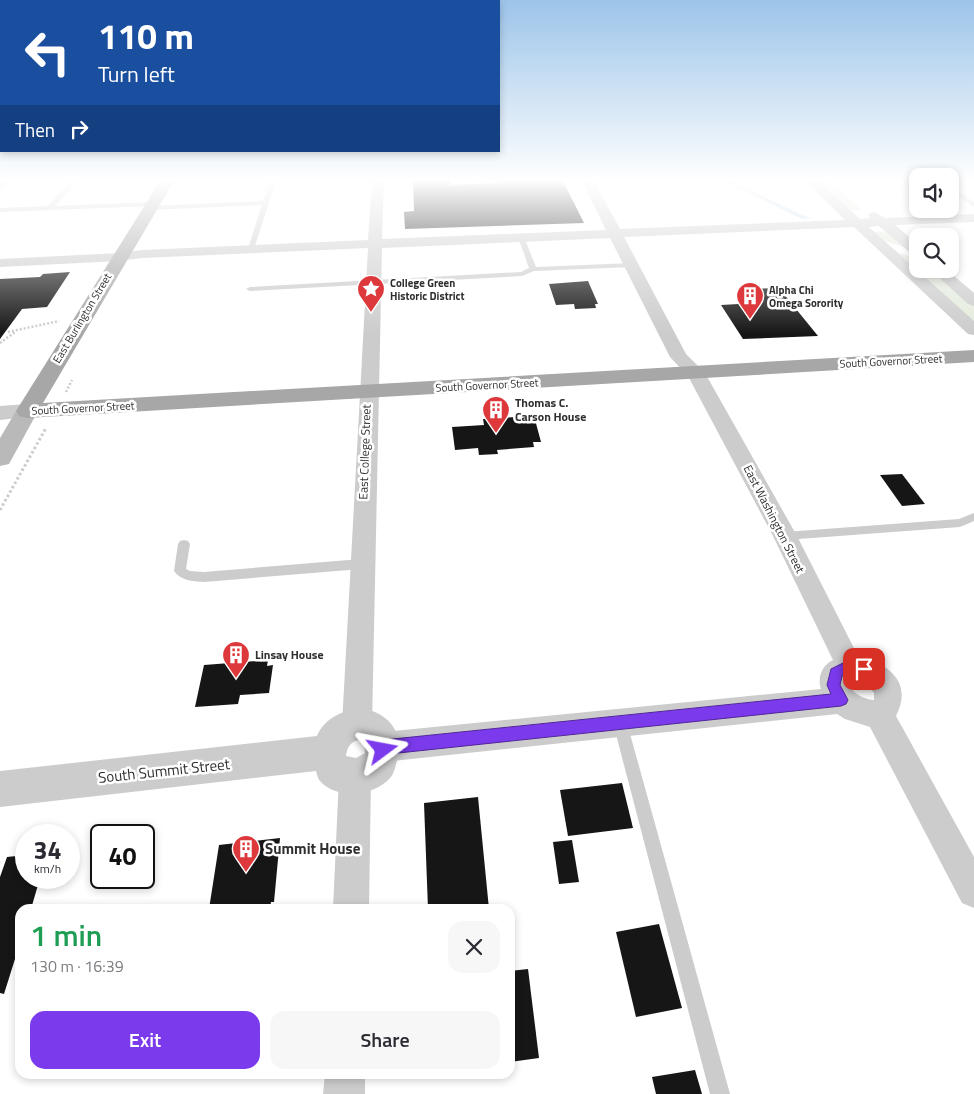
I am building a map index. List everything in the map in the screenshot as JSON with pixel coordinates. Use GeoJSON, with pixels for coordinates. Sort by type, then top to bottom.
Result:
{"type":"FeatureCollection","features":[{"type":"Feature","properties":{"kind":"main road","name":"East Burlington Street"},"geometry":{"type":"LineString","coordinates":[[0,458],[135,232]]}},
{"type":"Feature","properties":{"kind":"main road","name":"South Governor Street"},"geometry":{"type":"LineString","coordinates":[[27,412],[974,356]]}},
{"type":"Feature","properties":{"kind":"street","name":"East College Street"},"geometry":{"type":"LineString","coordinates":[[357,724],[361,564],[375,232]]}},
{"type":"Feature","properties":{"kind":"street"},"geometry":{"type":"LineString","coordinates":[[0,263],[119,257],[142,254],[644,232]]}},
{"type":"Feature","properties":{"kind":"street"},"geometry":{"type":"LineString","coordinates":[[867,232],[974,330]]}},
{"type":"Feature","properties":{"kind":"street"},"geometry":{"type":"LineString","coordinates":[[894,232],[909,245]]}},
{"type":"Feature","properties":{"kind":"street","name":"East Washington Street"},"geometry":{"type":"LineString","coordinates":[[622,233],[632,265],[679,357],[696,373],[785,536],[850,667]]}},
{"type":"Feature","properties":{"kind":"street","name":"East Washington Street"},"geometry":{"type":"LineString","coordinates":[[622,233],[695,356],[696,373]]}},
{"type":"Feature","properties":{"kind":"street"},"geometry":{"type":"LineString","coordinates":[[947,278],[974,301]]}},
{"type":"Feature","properties":{"kind":"street","name":"South Governor Street"},"geometry":{"type":"LineString","coordinates":[[0,413],[27,412]]}},
{"type":"Feature","properties":{"kind":"street"},"geometry":{"type":"LineString","coordinates":[[850,667],[864,669],[873,674],[886,688],[888,704],[884,709],[878,713],[871,714],[856,710],[841,700],[834,685],[834,678],[841,669],[850,667]]}},
{"type":"Feature","properties":{"kind":"street"},"geometry":{"type":"LineString","coordinates":[[383,747],[841,700]]}},
{"type":"Feature","properties":{"kind":"street"},"geometry":{"type":"LineString","coordinates":[[878,713],[974,891]]}},
{"type":"Feature","properties":{"kind":"street"},"geometry":{"type":"LineString","coordinates":[[357,724],[367,725],[374,729],[380,735],[383,747],[381,758],[376,766],[369,773],[355,777],[341,774],[334,769],[330,761],[329,752],[336,735],[343,729],[357,724]]}},
{"type":"Feature","properties":{"kind":"street","name":"South Summit Street"},"geometry":{"type":"LineString","coordinates":[[0,790],[329,752]]}},
{"type":"Feature","properties":{"kind":"street"},"geometry":{"type":"LineString","coordinates":[[351,904],[355,777]]}},
{"type":"Feature","properties":{"kind":"street"},"geometry":{"type":"LineString","coordinates":[[344,1094],[345,1079]]}},
{"type":"Feature","properties":{"kind":"lane"},"geometry":{"type":"LineString","coordinates":[[251,249],[257,232]]}},
{"type":"Feature","properties":{"kind":"lane"},"geometry":{"type":"LineString","coordinates":[[522,237],[534,269]]}},
{"type":"Feature","properties":{"kind":"lane"},"geometry":{"type":"LineString","coordinates":[[250,289],[522,274],[534,269],[632,265]]}},
{"type":"Feature","properties":{"kind":"lane"},"geometry":{"type":"LineString","coordinates":[[785,536],[960,523],[974,517]]}},
{"type":"Feature","properties":{"kind":"lane"},"geometry":{"type":"LineString","coordinates":[[184,544],[180,571],[188,576],[204,577],[361,564]]}},
{"type":"Feature","properties":{"kind":"lane"},"geometry":{"type":"LineString","coordinates":[[620,723],[720,1094]]}},
{"type":"Feature","properties":{"kind":"path"},"geometry":{"type":"LineString","coordinates":[[8,332],[59,321]]}},
{"type":"Feature","properties":{"kind":"path"},"geometry":{"type":"LineString","coordinates":[[0,343],[16,331]]}},
{"type":"Feature","properties":{"kind":"shaded area"},"geometry":{"type":"Polygon","coordinates":[[[874,232],[887,232],[909,250],[909,264],[874,232]]]}},
{"type":"Feature","properties":{"kind":"shaded area"},"geometry":{"type":"Polygon","coordinates":[[[925,278],[941,278],[974,306],[974,323],[925,278]]]}},
{"type":"Feature","properties":{"kind":"water"},"geometry":{"type":"Polygon","coordinates":[[[842,232],[854,232],[909,250],[909,254],[842,232]]]}},
{"type":"Feature","properties":{"kind":"pier"},"geometry":{"type":"Polygon","coordinates":[[[837,232],[859,232],[909,249],[909,256],[837,232]]]}},
{"type":"Feature","properties":{"kind":"building"},"geometry":{"type":"Polygon","coordinates":[[[70,272],[47,307],[22,309],[0,339],[0,279],[40,277],[43,274],[70,272]]]}},
{"type":"Feature","properties":{"kind":"building"},"geometry":{"type":"Polygon","coordinates":[[[588,281],[598,304],[595,304],[596,308],[575,309],[574,304],[556,305],[549,284],[588,281]]]}},
{"type":"Feature","properties":{"kind":"building"},"geometry":{"type":"Polygon","coordinates":[[[779,288],[818,336],[743,339],[721,305],[756,303],[745,289],[779,288]]]}},
{"type":"Feature","properties":{"kind":"building","name":"Thomas C. Carson House"},"geometry":{"type":"Polygon","coordinates":[[[534,416],[541,442],[533,442],[534,447],[497,450],[498,454],[479,455],[478,448],[455,450],[452,427],[484,425],[483,419],[534,416]]]}},
{"type":"Feature","properties":{"kind":"building"},"geometry":{"type":"Polygon","coordinates":[[[902,474],[925,504],[902,506],[880,475],[902,474]]]}},
{"type":"Feature","properties":{"kind":"building","name":"Linsay House"},"geometry":{"type":"Polygon","coordinates":[[[268,660],[267,666],[273,665],[269,693],[240,695],[238,704],[195,707],[204,665],[268,660]]]}},
{"type":"Feature","properties":{"kind":"building"},"geometry":{"type":"Polygon","coordinates":[[[622,783],[633,828],[568,836],[560,790],[622,783]]]}},
{"type":"Feature","properties":{"kind":"building"},"geometry":{"type":"Polygon","coordinates":[[[478,797],[489,904],[428,904],[424,803],[478,797]]]}},
{"type":"Feature","properties":{"kind":"building","name":"Summit House"},"geometry":{"type":"Polygon","coordinates":[[[280,838],[274,902],[271,902],[271,904],[210,904],[219,845],[280,838]]]}},
{"type":"Feature","properties":{"kind":"building"},"geometry":{"type":"Polygon","coordinates":[[[572,840],[579,882],[559,884],[553,842],[572,840]]]}},
{"type":"Feature","properties":{"kind":"building"},"geometry":{"type":"Polygon","coordinates":[[[15,856],[15,889],[37,889],[32,904],[15,904],[15,959],[4,994],[0,993],[0,877],[7,857],[15,856]]]}},
{"type":"Feature","properties":{"kind":"building"},"geometry":{"type":"Polygon","coordinates":[[[659,924],[682,1008],[636,1017],[616,932],[659,924]]]}},
{"type":"Feature","properties":{"kind":"building"},"geometry":{"type":"Polygon","coordinates":[[[528,969],[539,1058],[515,1061],[515,970],[528,969]]]}},
{"type":"Feature","properties":{"kind":"building"},"geometry":{"type":"Polygon","coordinates":[[[695,1070],[702,1094],[656,1094],[652,1077],[695,1070]]]}},
{"type":"Feature","properties":{"kind":"place","name":"College Green Historic District"},"geometry":{"type":"Point","coordinates":[371,313]}},
{"type":"Feature","properties":{"kind":"place","name":"Alpha Chi Omega Sorority"},"geometry":{"type":"Point","coordinates":[750,320]}},
{"type":"Feature","properties":{"kind":"place","name":"Thomas C. Carson House"},"geometry":{"type":"Point","coordinates":[496,434]}},
{"type":"Feature","properties":{"kind":"place","name":"Linsay House"},"geometry":{"type":"Point","coordinates":[236,679]}},
{"type":"Feature","properties":{"kind":"place","name":"Summit House"},"geometry":{"type":"Point","coordinates":[246,873]}},
{"type":"Feature","properties":{"kind":"route"},"geometry":{"type":"LineString","coordinates":[[383,750],[383,747],[841,700],[836,693],[834,685],[836,673],[847,666],[864,669]]}}]}
